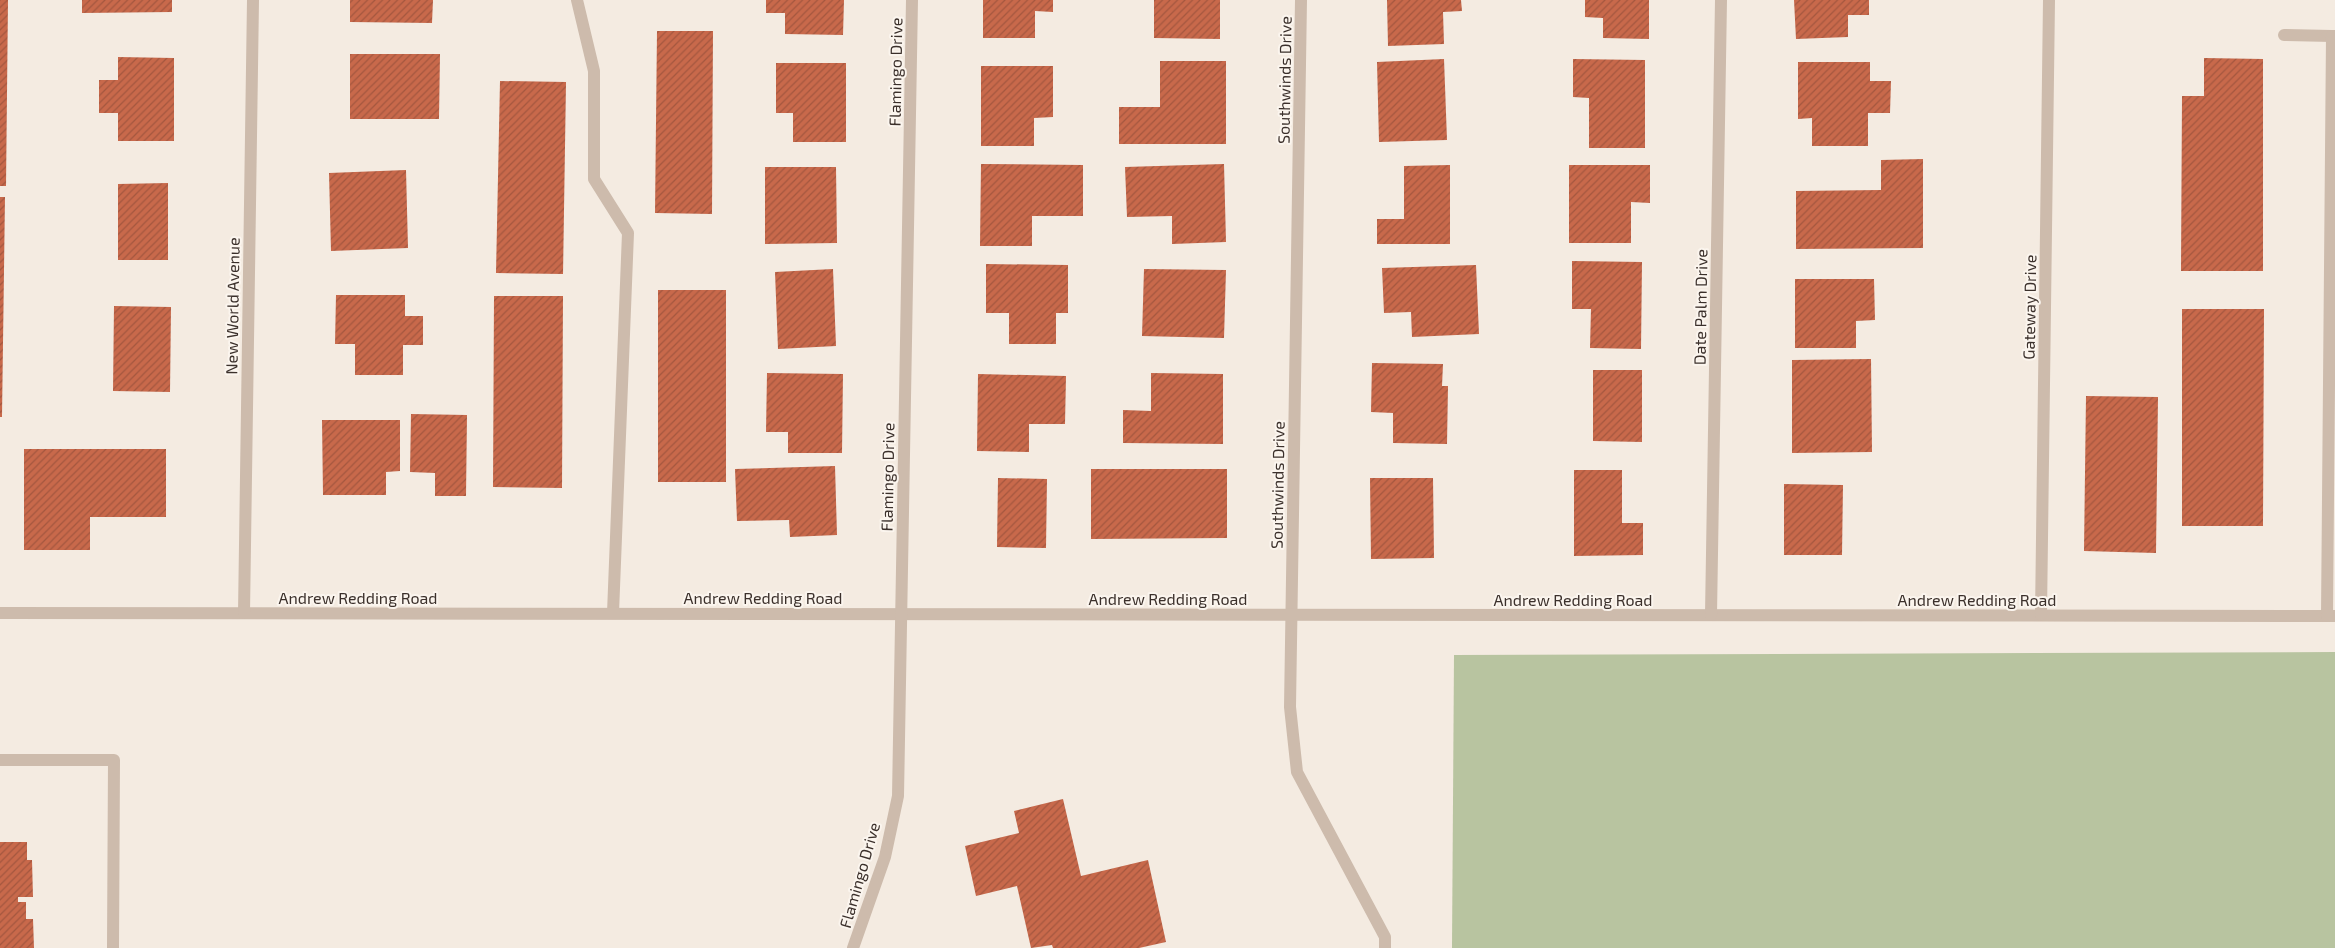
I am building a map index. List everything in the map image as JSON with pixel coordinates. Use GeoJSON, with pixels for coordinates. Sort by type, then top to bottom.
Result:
{"type":"FeatureCollection","features":[{"type":"Feature","properties":{"kind":"street","name":"New World Avenue"},"geometry":{"type":"LineString","coordinates":[[244,613],[253,0]]}},
{"type":"Feature","properties":{"kind":"street"},"geometry":{"type":"LineString","coordinates":[[577,0],[594,71],[594,179],[628,233],[614,613]]}},
{"type":"Feature","properties":{"kind":"street","name":"Flamingo Drive"},"geometry":{"type":"LineString","coordinates":[[853,948],[885,857],[898,796],[912,0]]}},
{"type":"Feature","properties":{"kind":"street","name":"Southwinds Drive"},"geometry":{"type":"LineString","coordinates":[[1301,0],[1290,707],[1297,772],[1385,937],[1385,948]]}},
{"type":"Feature","properties":{"kind":"street","name":"Date Palm Drive"},"geometry":{"type":"LineString","coordinates":[[1711,615],[1721,0]]}},
{"type":"Feature","properties":{"kind":"street","name":"Gateway Drive"},"geometry":{"type":"LineString","coordinates":[[2041,615],[2049,0]]}},
{"type":"Feature","properties":{"kind":"street"},"geometry":{"type":"LineString","coordinates":[[2284,35],[2334,36],[2331,616]]}},
{"type":"Feature","properties":{"kind":"street","name":"Andrew Redding Road"},"geometry":{"type":"LineString","coordinates":[[0,613],[2331,616]]}},
{"type":"Feature","properties":{"kind":"street"},"geometry":{"type":"LineString","coordinates":[[0,760],[114,760],[113,948]]}},
{"type":"Feature","properties":{"kind":"green space"},"geometry":{"type":"Polygon","coordinates":[[[2335,652],[2335,948],[1452,948],[1454,655],[2335,652]]]}},
{"type":"Feature","properties":{"kind":"building"},"geometry":{"type":"Polygon","coordinates":[[[0,0],[8,0],[6,186],[0,186],[0,0]]]}},
{"type":"Feature","properties":{"kind":"building"},"geometry":{"type":"Polygon","coordinates":[[[82,0],[172,0],[172,12],[82,13],[82,0]]]}},
{"type":"Feature","properties":{"kind":"building"},"geometry":{"type":"Polygon","coordinates":[[[350,0],[433,0],[432,23],[350,22],[350,0]]]}},
{"type":"Feature","properties":{"kind":"building"},"geometry":{"type":"Polygon","coordinates":[[[766,0],[844,0],[843,35],[785,34],[785,13],[766,13],[766,0]]]}},
{"type":"Feature","properties":{"kind":"building"},"geometry":{"type":"Polygon","coordinates":[[[983,0],[1053,0],[1053,12],[1035,11],[1035,38],[983,38],[983,0]]]}},
{"type":"Feature","properties":{"kind":"building"},"geometry":{"type":"Polygon","coordinates":[[[1154,0],[1220,0],[1220,39],[1154,38],[1154,0]]]}},
{"type":"Feature","properties":{"kind":"building"},"geometry":{"type":"Polygon","coordinates":[[[1387,0],[1461,0],[1462,11],[1443,12],[1444,44],[1388,46],[1387,0]]]}},
{"type":"Feature","properties":{"kind":"building"},"geometry":{"type":"Polygon","coordinates":[[[1585,0],[1649,0],[1649,39],[1603,38],[1603,18],[1585,17],[1585,0]]]}},
{"type":"Feature","properties":{"kind":"building"},"geometry":{"type":"Polygon","coordinates":[[[1794,0],[1869,0],[1869,15],[1848,15],[1848,37],[1796,39],[1794,0]]]}},
{"type":"Feature","properties":{"kind":"building"},"geometry":{"type":"Polygon","coordinates":[[[657,31],[713,31],[712,214],[655,213],[657,31]]]}},
{"type":"Feature","properties":{"kind":"building"},"geometry":{"type":"Polygon","coordinates":[[[350,54],[440,54],[439,119],[350,119],[350,54]]]}},
{"type":"Feature","properties":{"kind":"building"},"geometry":{"type":"Polygon","coordinates":[[[118,57],[174,58],[174,141],[118,141],[118,113],[99,113],[99,80],[118,80],[118,57]]]}},
{"type":"Feature","properties":{"kind":"building"},"geometry":{"type":"Polygon","coordinates":[[[2204,58],[2263,59],[2263,271],[2181,271],[2182,96],[2204,96],[2204,58]]]}},
{"type":"Feature","properties":{"kind":"building"},"geometry":{"type":"Polygon","coordinates":[[[1444,59],[1447,140],[1379,142],[1377,62],[1444,59]]]}},
{"type":"Feature","properties":{"kind":"building"},"geometry":{"type":"Polygon","coordinates":[[[1573,59],[1645,60],[1645,148],[1589,148],[1589,98],[1573,97],[1573,59]]]}},
{"type":"Feature","properties":{"kind":"building"},"geometry":{"type":"Polygon","coordinates":[[[1160,61],[1226,61],[1226,144],[1119,144],[1119,107],[1160,107],[1160,61]]]}},
{"type":"Feature","properties":{"kind":"building"},"geometry":{"type":"Polygon","coordinates":[[[1798,62],[1870,62],[1870,81],[1891,81],[1890,113],[1868,113],[1868,146],[1812,146],[1812,118],[1798,119],[1798,62]]]}},
{"type":"Feature","properties":{"kind":"building"},"geometry":{"type":"Polygon","coordinates":[[[776,63],[846,63],[846,142],[793,142],[793,113],[776,113],[776,63]]]}},
{"type":"Feature","properties":{"kind":"building"},"geometry":{"type":"Polygon","coordinates":[[[981,66],[1053,66],[1053,117],[1034,118],[1034,146],[981,146],[981,66]]]}},
{"type":"Feature","properties":{"kind":"building"},"geometry":{"type":"Polygon","coordinates":[[[500,81],[566,82],[563,274],[496,273],[500,81]]]}},
{"type":"Feature","properties":{"kind":"building"},"geometry":{"type":"Polygon","coordinates":[[[1923,159],[1923,248],[1796,249],[1796,191],[1881,190],[1881,160],[1923,159]]]}},
{"type":"Feature","properties":{"kind":"building"},"geometry":{"type":"Polygon","coordinates":[[[981,164],[1083,165],[1083,216],[1032,216],[1032,246],[980,246],[981,164]]]}},
{"type":"Feature","properties":{"kind":"building"},"geometry":{"type":"Polygon","coordinates":[[[1224,164],[1226,242],[1172,244],[1172,216],[1127,217],[1125,167],[1224,164]]]}},
{"type":"Feature","properties":{"kind":"building"},"geometry":{"type":"Polygon","coordinates":[[[1450,165],[1450,244],[1377,244],[1377,219],[1404,219],[1404,166],[1450,165]]]}},
{"type":"Feature","properties":{"kind":"building"},"geometry":{"type":"Polygon","coordinates":[[[1569,165],[1650,165],[1650,203],[1631,202],[1631,243],[1569,243],[1569,165]]]}},
{"type":"Feature","properties":{"kind":"building"},"geometry":{"type":"Polygon","coordinates":[[[765,167],[836,167],[837,243],[765,244],[765,167]]]}},
{"type":"Feature","properties":{"kind":"building"},"geometry":{"type":"Polygon","coordinates":[[[406,170],[408,248],[331,251],[329,173],[406,170]]]}},
{"type":"Feature","properties":{"kind":"building"},"geometry":{"type":"Polygon","coordinates":[[[168,183],[168,260],[118,260],[118,184],[168,183]]]}},
{"type":"Feature","properties":{"kind":"building"},"geometry":{"type":"Polygon","coordinates":[[[0,197],[5,197],[2,417],[0,417],[0,197]]]}},
{"type":"Feature","properties":{"kind":"building"},"geometry":{"type":"Polygon","coordinates":[[[1572,261],[1642,262],[1641,349],[1590,348],[1591,309],[1572,309],[1572,261]]]}},
{"type":"Feature","properties":{"kind":"building"},"geometry":{"type":"Polygon","coordinates":[[[986,264],[1068,265],[1068,313],[1056,313],[1056,344],[1009,344],[1009,313],[986,313],[986,264]]]}},
{"type":"Feature","properties":{"kind":"building"},"geometry":{"type":"Polygon","coordinates":[[[1476,265],[1479,334],[1412,337],[1411,312],[1384,313],[1382,268],[1476,265]]]}},
{"type":"Feature","properties":{"kind":"building"},"geometry":{"type":"Polygon","coordinates":[[[833,269],[836,346],[778,349],[775,272],[833,269]]]}},
{"type":"Feature","properties":{"kind":"building"},"geometry":{"type":"Polygon","coordinates":[[[1144,269],[1226,270],[1224,338],[1142,336],[1144,269]]]}},
{"type":"Feature","properties":{"kind":"building"},"geometry":{"type":"Polygon","coordinates":[[[1795,279],[1874,279],[1875,320],[1856,321],[1856,348],[1795,348],[1795,279]]]}},
{"type":"Feature","properties":{"kind":"building"},"geometry":{"type":"Polygon","coordinates":[[[658,290],[726,290],[726,482],[658,482],[658,290]]]}},
{"type":"Feature","properties":{"kind":"building"},"geometry":{"type":"Polygon","coordinates":[[[336,295],[405,295],[405,316],[423,316],[423,345],[403,345],[403,375],[355,375],[355,344],[335,344],[336,295]]]}},
{"type":"Feature","properties":{"kind":"building"},"geometry":{"type":"Polygon","coordinates":[[[494,296],[563,296],[562,488],[493,487],[494,296]]]}},
{"type":"Feature","properties":{"kind":"building"},"geometry":{"type":"Polygon","coordinates":[[[114,306],[171,307],[170,392],[113,391],[114,306]]]}},
{"type":"Feature","properties":{"kind":"building"},"geometry":{"type":"Polygon","coordinates":[[[2182,309],[2264,309],[2263,526],[2182,526],[2182,309]]]}},
{"type":"Feature","properties":{"kind":"building"},"geometry":{"type":"Polygon","coordinates":[[[1871,359],[1872,452],[1792,453],[1792,360],[1871,359]]]}},
{"type":"Feature","properties":{"kind":"building"},"geometry":{"type":"Polygon","coordinates":[[[1372,363],[1443,364],[1442,386],[1448,386],[1447,444],[1393,443],[1393,413],[1371,412],[1372,363]]]}},
{"type":"Feature","properties":{"kind":"building"},"geometry":{"type":"Polygon","coordinates":[[[1593,370],[1642,370],[1642,442],[1593,441],[1593,370]]]}},
{"type":"Feature","properties":{"kind":"building"},"geometry":{"type":"Polygon","coordinates":[[[767,373],[843,374],[842,453],[788,453],[788,432],[766,432],[767,373]]]}},
{"type":"Feature","properties":{"kind":"building"},"geometry":{"type":"Polygon","coordinates":[[[1151,373],[1223,374],[1223,444],[1123,443],[1123,410],[1151,411],[1151,373]]]}},
{"type":"Feature","properties":{"kind":"building"},"geometry":{"type":"Polygon","coordinates":[[[978,374],[1066,376],[1065,424],[1029,424],[1029,452],[977,451],[978,374]]]}},
{"type":"Feature","properties":{"kind":"building"},"geometry":{"type":"Polygon","coordinates":[[[2086,396],[2158,397],[2156,553],[2084,551],[2086,396]]]}},
{"type":"Feature","properties":{"kind":"building"},"geometry":{"type":"Polygon","coordinates":[[[411,414],[467,415],[466,496],[435,496],[435,473],[410,472],[411,414]]]}},
{"type":"Feature","properties":{"kind":"building"},"geometry":{"type":"Polygon","coordinates":[[[322,420],[400,420],[400,471],[386,472],[386,495],[323,495],[322,420]]]}},
{"type":"Feature","properties":{"kind":"building"},"geometry":{"type":"Polygon","coordinates":[[[24,449],[166,449],[166,517],[90,517],[90,550],[24,550],[24,449]]]}},
{"type":"Feature","properties":{"kind":"building"},"geometry":{"type":"Polygon","coordinates":[[[835,466],[837,535],[790,537],[789,520],[737,521],[735,469],[835,466]]]}},
{"type":"Feature","properties":{"kind":"building"},"geometry":{"type":"Polygon","coordinates":[[[1091,469],[1227,469],[1227,538],[1091,539],[1091,469]]]}},
{"type":"Feature","properties":{"kind":"building"},"geometry":{"type":"Polygon","coordinates":[[[1574,470],[1622,470],[1622,523],[1643,523],[1643,555],[1574,556],[1574,470]]]}},
{"type":"Feature","properties":{"kind":"building"},"geometry":{"type":"Polygon","coordinates":[[[998,478],[1047,479],[1046,548],[997,547],[998,478]]]}},
{"type":"Feature","properties":{"kind":"building"},"geometry":{"type":"Polygon","coordinates":[[[1370,478],[1433,478],[1434,558],[1371,559],[1370,478]]]}},
{"type":"Feature","properties":{"kind":"building"},"geometry":{"type":"Polygon","coordinates":[[[1784,484],[1843,485],[1842,555],[1784,555],[1784,484]]]}},
{"type":"Feature","properties":{"kind":"building"},"geometry":{"type":"Polygon","coordinates":[[[1063,799],[1081,876],[1148,860],[1166,942],[1139,948],[1053,948],[1052,945],[1031,948],[1017,886],[976,896],[965,846],[1019,833],[1014,811],[1063,799]]]}},
{"type":"Feature","properties":{"kind":"building"},"geometry":{"type":"Polygon","coordinates":[[[0,842],[27,842],[27,860],[32,860],[33,897],[18,897],[18,902],[26,902],[26,919],[33,919],[34,948],[0,948],[0,842]]]}}]}
